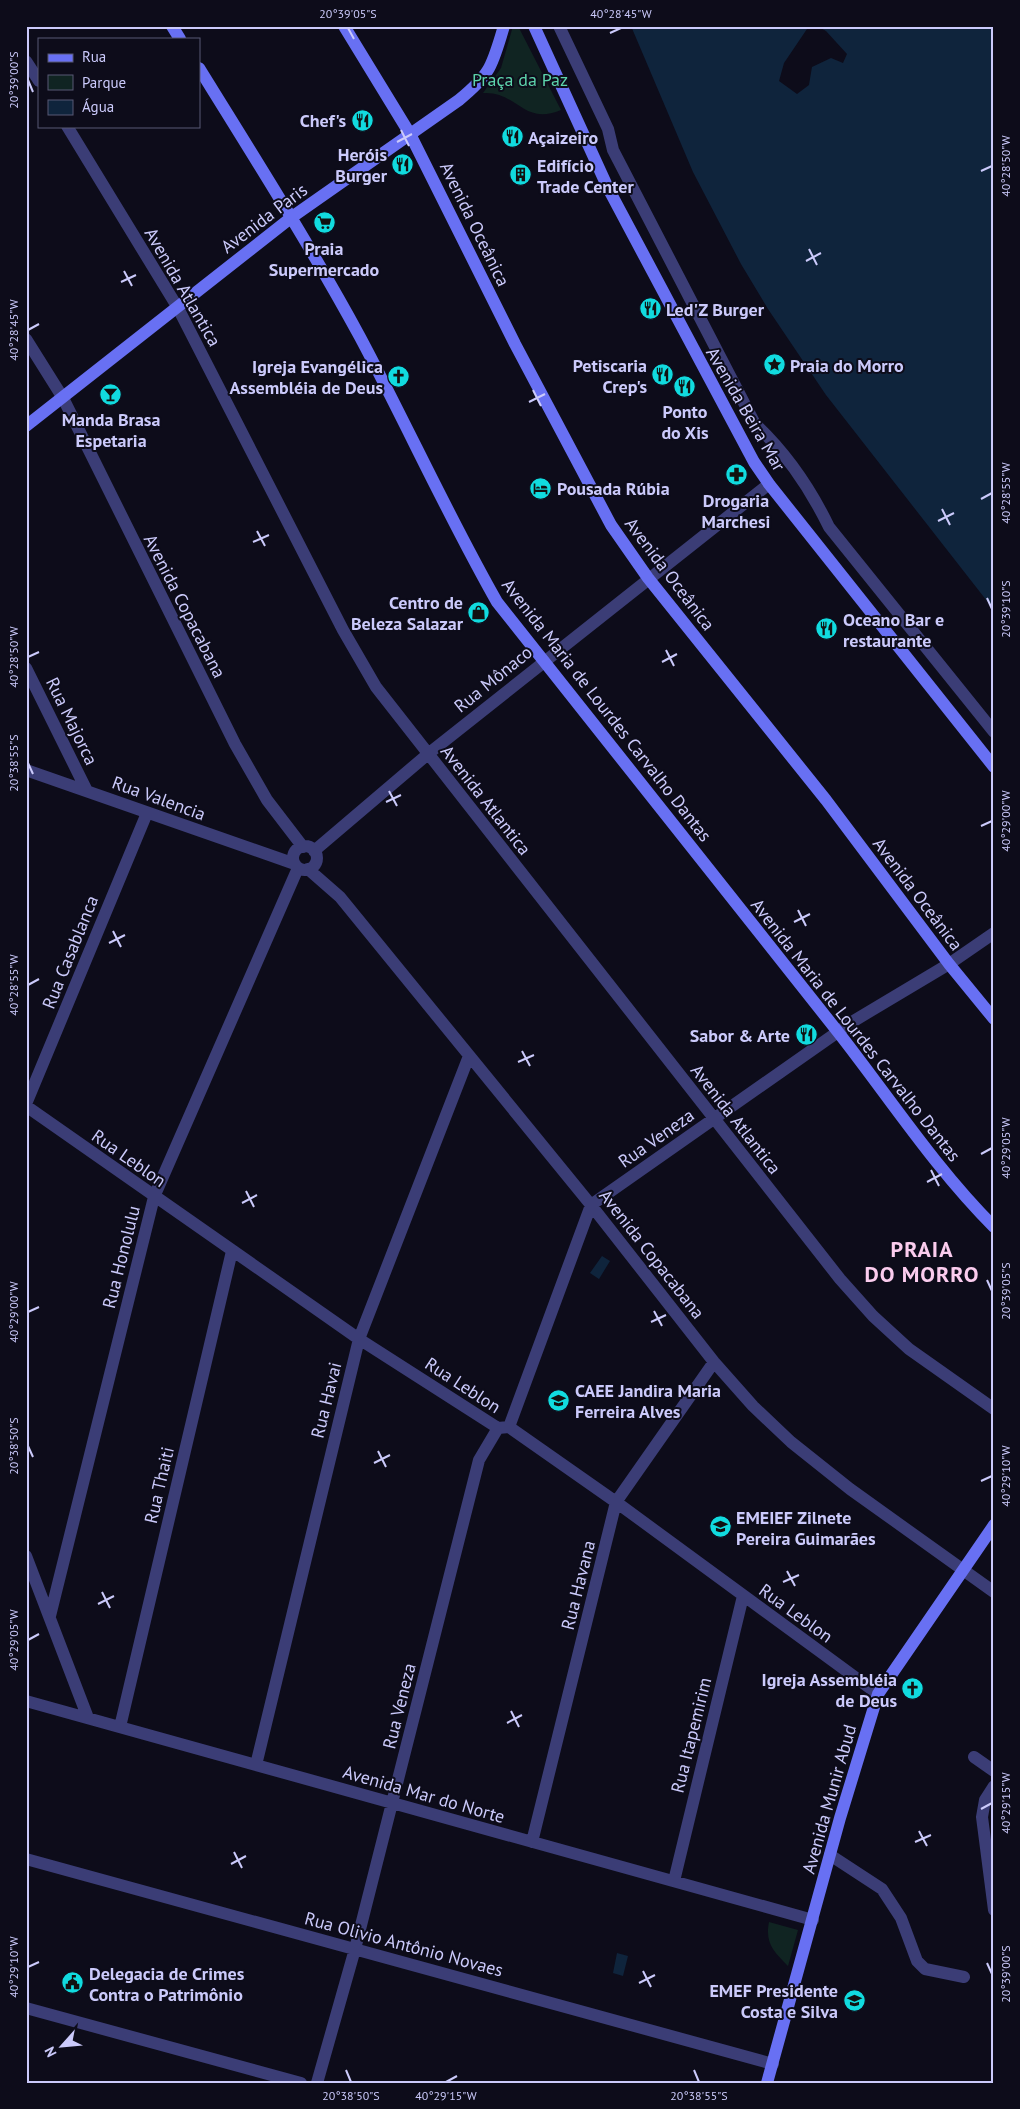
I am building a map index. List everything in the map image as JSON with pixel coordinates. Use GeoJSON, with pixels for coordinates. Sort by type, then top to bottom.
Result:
{"type":"FeatureCollection","features":[{"type":"Feature","properties":{"kind":"street"},"geometry":{"type":"LineString","coordinates":[[172,26],[179,38]]}},
{"type":"Feature","properties":{"kind":"street","name":"Avenida Oceânica"},"geometry":{"type":"LineString","coordinates":[[344,26],[410,134],[515,344],[611,525],[648,578],[826,800],[949,964],[994,1019]]}},
{"type":"Feature","properties":{"kind":"street","name":"Avenida Paris"},"geometry":{"type":"LineString","coordinates":[[26,426],[292,217],[480,82],[489,71],[504,26]]}},
{"type":"Feature","properties":{"kind":"street","name":"Avenida Beira Mar"},"geometry":{"type":"LineString","coordinates":[[534,26],[608,188],[711,384],[769,484],[994,767]]}},
{"type":"Feature","properties":{"kind":"street"},"geometry":{"type":"LineString","coordinates":[[559,26],[608,129],[617,158],[755,424],[771,439],[818,505],[829,527],[994,732]]}},
{"type":"Feature","properties":{"kind":"street"},"geometry":{"type":"LineString","coordinates":[[26,60],[38,79]]}},
{"type":"Feature","properties":{"kind":"street","name":"Avenida Maria de Lourdes Carvalho Dantas"},"geometry":{"type":"LineString","coordinates":[[200,70],[292,217],[360,337],[493,595],[838,1032],[888,1100],[968,1202],[994,1227]]}},
{"type":"Feature","properties":{"kind":"street","name":"Avenida Atlantica"},"geometry":{"type":"LineString","coordinates":[[67,128],[178,308],[343,630],[376,687],[840,1279],[873,1316],[909,1349],[994,1410]]}},
{"type":"Feature","properties":{"kind":"street","name":"Avenida Copacabana"},"geometry":{"type":"LineString","coordinates":[[26,339],[62,398],[235,744],[303,858],[329,888],[340,897],[591,1204],[714,1362],[753,1406],[791,1442],[850,1489],[994,1592]]}},
{"type":"Feature","properties":{"kind":"street","name":"Rua Mônaco"},"geometry":{"type":"LineString","coordinates":[[303,858],[428,754],[769,484]]}},
{"type":"Feature","properties":{"kind":"street","name":"Rua Majorca"},"geometry":{"type":"LineString","coordinates":[[26,668],[86,789]]}},
{"type":"Feature","properties":{"kind":"street","name":"Rua Valencia"},"geometry":{"type":"LineString","coordinates":[[26,770],[86,789],[146,813],[280,859],[303,858]]}},
{"type":"Feature","properties":{"kind":"street","name":"Rua Casablanca"},"geometry":{"type":"LineString","coordinates":[[26,1105],[146,813]]}},
{"type":"Feature","properties":{"kind":"street","name":"Rua Honolulu"},"geometry":{"type":"LineString","coordinates":[[50,1616],[154,1197],[303,858]]}},
{"type":"Feature","properties":{"kind":"street","name":"Rua Veneza"},"geometry":{"type":"LineString","coordinates":[[317,2083],[355,1949],[393,1803],[479,1460],[503,1428],[591,1204],[838,1032],[949,964],[994,933]]}},
{"type":"Feature","properties":{"kind":"street","name":"Rua Havai"},"geometry":{"type":"LineString","coordinates":[[256,1765],[359,1339],[469,1056]]}},
{"type":"Feature","properties":{"kind":"street","name":"Rua Leblon"},"geometry":{"type":"LineString","coordinates":[[26,1105],[154,1197],[359,1339],[503,1428],[616,1502],[878,1694]]}},
{"type":"Feature","properties":{"kind":"street","name":"Rua Thaiti"},"geometry":{"type":"LineString","coordinates":[[120,1727],[232,1251]]}},
{"type":"Feature","properties":{"kind":"street","name":"Rua Havana"},"geometry":{"type":"LineString","coordinates":[[532,1842],[616,1502],[714,1362]]}},
{"type":"Feature","properties":{"kind":"street","name":"Avenida Munir Abud"},"geometry":{"type":"LineString","coordinates":[[767,2083],[830,1855],[878,1694],[994,1525]]}},
{"type":"Feature","properties":{"kind":"street"},"geometry":{"type":"LineString","coordinates":[[26,1556],[88,1718]]}},
{"type":"Feature","properties":{"kind":"street","name":"Rua Itapemirim"},"geometry":{"type":"LineString","coordinates":[[674,1881],[743,1596]]}},
{"type":"Feature","properties":{"kind":"street","name":"Avenida Mar do Norte"},"geometry":{"type":"LineString","coordinates":[[26,1700],[813,1920]]}},
{"type":"Feature","properties":{"kind":"street"},"geometry":{"type":"LineString","coordinates":[[974,1757],[994,1772]]}},
{"type":"Feature","properties":{"kind":"street"},"geometry":{"type":"LineString","coordinates":[[994,1786],[985,1800],[982,1817],[994,1910]]}},
{"type":"Feature","properties":{"kind":"street"},"geometry":{"type":"LineString","coordinates":[[830,1855],[882,1889],[901,1918],[917,1961],[925,1968],[964,1976]]}},
{"type":"Feature","properties":{"kind":"street","name":"Rua Olivio Antônio Novaes"},"geometry":{"type":"LineString","coordinates":[[26,1859],[772,2064]]}},
{"type":"Feature","properties":{"kind":"street"},"geometry":{"type":"LineString","coordinates":[[26,2008],[301,2083]]}},
{"type":"Feature","properties":{"kind":"green space","name":"Praça da Paz"},"geometry":{"type":"Polygon","coordinates":[[[513,26],[518,26],[561,110],[548,114],[537,114],[504,97],[483,93],[501,68],[513,26]]]}},
{"type":"Feature","properties":{"kind":"green space"},"geometry":{"type":"Polygon","coordinates":[[[769,1922],[798,1930],[788,1966],[771,1946],[768,1936],[769,1922]]]}},
{"type":"Feature","properties":{"kind":"water"},"geometry":{"type":"Polygon","coordinates":[[[631,26],[809,26],[784,63],[779,81],[797,94],[809,85],[812,67],[831,58],[843,63],[847,54],[826,31],[817,26],[994,26],[994,610],[826,395],[768,309],[741,264],[693,172],[631,26]]]}},
{"type":"Feature","properties":{"kind":"water"},"geometry":{"type":"Polygon","coordinates":[[[602,1256],[610,1261],[599,1279],[590,1273],[602,1256]]]}},
{"type":"Feature","properties":{"kind":"water"},"geometry":{"type":"Polygon","coordinates":[[[617,1953],[628,1956],[623,1976],[613,1973],[617,1953]]]}},
{"type":"Feature","properties":{"kind":"place","name":"Chef's"},"geometry":{"type":"Point","coordinates":[362,120]}},
{"type":"Feature","properties":{"kind":"place","name":"Açaizeiro"},"geometry":{"type":"Point","coordinates":[512,137]}},
{"type":"Feature","properties":{"kind":"place","name":"Heróis Burger"},"geometry":{"type":"Point","coordinates":[403,164]}},
{"type":"Feature","properties":{"kind":"place","name":"Edifício Trade Center"},"geometry":{"type":"Point","coordinates":[521,175]}},
{"type":"Feature","properties":{"kind":"place","name":"Praia Supermercado"},"geometry":{"type":"Point","coordinates":[324,223]}},
{"type":"Feature","properties":{"kind":"place","name":"Led'Z Burger"},"geometry":{"type":"Point","coordinates":[650,309]}},
{"type":"Feature","properties":{"kind":"place","name":"Praia do Morro"},"geometry":{"type":"Point","coordinates":[774,365]}},
{"type":"Feature","properties":{"kind":"place","name":"Petiscaria Crep's"},"geometry":{"type":"Point","coordinates":[663,375]}},
{"type":"Feature","properties":{"kind":"place","name":"Igreja Evangélica Assembléia de Deus"},"geometry":{"type":"Point","coordinates":[399,376]}},
{"type":"Feature","properties":{"kind":"place","name":"Ponto do Xis"},"geometry":{"type":"Point","coordinates":[685,386]}},
{"type":"Feature","properties":{"kind":"place","name":"Manda Brasa Espetaria"},"geometry":{"type":"Point","coordinates":[111,394]}},
{"type":"Feature","properties":{"kind":"place","name":"Drogaria Marchesi"},"geometry":{"type":"Point","coordinates":[736,475]}},
{"type":"Feature","properties":{"kind":"place","name":"Pousada Rúbia"},"geometry":{"type":"Point","coordinates":[541,488]}},
{"type":"Feature","properties":{"kind":"place","name":"Centro de Beleza Salazar"},"geometry":{"type":"Point","coordinates":[479,612]}},
{"type":"Feature","properties":{"kind":"place","name":"Oceano Bar e restaurante"},"geometry":{"type":"Point","coordinates":[827,629]}},
{"type":"Feature","properties":{"kind":"place","name":"Sabor & Arte"},"geometry":{"type":"Point","coordinates":[806,1035]}},
{"type":"Feature","properties":{"kind":"place","name":"CAEE Jandira Maria Ferreira Alves"},"geometry":{"type":"Point","coordinates":[559,1400]}},
{"type":"Feature","properties":{"kind":"place","name":"EMEIEF Zilnete Pereira Guimarães"},"geometry":{"type":"Point","coordinates":[720,1527]}},
{"type":"Feature","properties":{"kind":"place","name":"Igreja Assembléia de Deus"},"geometry":{"type":"Point","coordinates":[913,1689]}},
{"type":"Feature","properties":{"kind":"place","name":"Delegacia de Crimes Contra o Patrimônio"},"geometry":{"type":"Point","coordinates":[73,1983]}},
{"type":"Feature","properties":{"kind":"place","name":"EMEF Presidente Costa e Silva"},"geometry":{"type":"Point","coordinates":[854,2000]}},
{"type":"Feature","properties":{"kind":"district","name":"PRAIA DO MORRO"},"geometry":{"type":"Point","coordinates":[922,1262]}}]}
